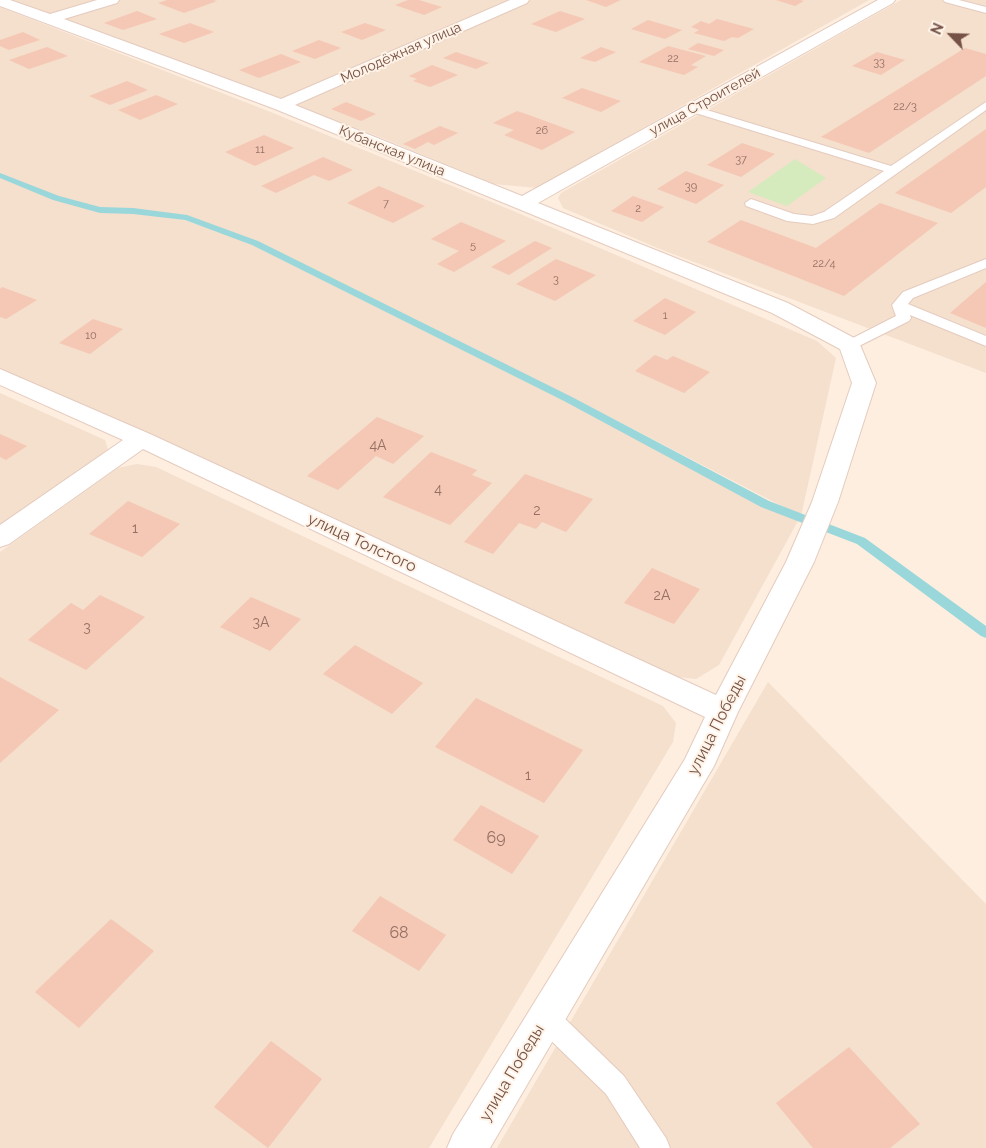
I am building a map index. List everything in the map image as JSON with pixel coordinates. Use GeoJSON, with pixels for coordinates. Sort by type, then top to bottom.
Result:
{"type":"FeatureCollection","features":[{"type":"Feature","properties":{"kind":"street"},"geometry":{"type":"LineString","coordinates":[[50,19],[112,0]]}},
{"type":"Feature","properties":{"kind":"street","name":"Молодёжная улица"},"geometry":{"type":"LineString","coordinates":[[281,105],[522,0]]}},
{"type":"Feature","properties":{"kind":"street","name":"улица Строителей"},"geometry":{"type":"LineString","coordinates":[[522,204],[888,0]]}},
{"type":"Feature","properties":{"kind":"street","name":"Кубанская улица"},"geometry":{"type":"LineString","coordinates":[[0,1],[281,105],[780,308],[850,345]]}},
{"type":"Feature","properties":{"kind":"street","name":"улица Победы"},"geometry":{"type":"LineString","coordinates":[[467,1148],[698,766],[723,712],[800,562],[825,502],[864,383],[850,345]]}},
{"type":"Feature","properties":{"kind":"street","name":"улица Толстого"},"geometry":{"type":"LineString","coordinates":[[0,376],[141,439],[723,712]]}},
{"type":"Feature","properties":{"kind":"street"},"geometry":{"type":"LineString","coordinates":[[0,538],[141,439]]}},
{"type":"Feature","properties":{"kind":"lane"},"geometry":{"type":"LineString","coordinates":[[948,0],[986,10]]}},
{"type":"Feature","properties":{"kind":"lane"},"geometry":{"type":"LineString","coordinates":[[751,203],[792,218],[813,220],[829,215],[986,105]]}},
{"type":"Feature","properties":{"kind":"lane"},"geometry":{"type":"LineString","coordinates":[[693,109],[893,170]]}},
{"type":"Feature","properties":{"kind":"lane"},"geometry":{"type":"LineString","coordinates":[[899,306],[908,296],[986,263]]}},
{"type":"Feature","properties":{"kind":"lane"},"geometry":{"type":"LineString","coordinates":[[899,306],[986,341]]}},
{"type":"Feature","properties":{"kind":"lane"},"geometry":{"type":"LineString","coordinates":[[850,345],[904,318],[899,306]]}},
{"type":"Feature","properties":{"kind":"lane"},"geometry":{"type":"LineString","coordinates":[[546,1018],[615,1084],[656,1148]]}},
{"type":"Feature","properties":{"kind":"shaded area"},"geometry":{"type":"Polygon","coordinates":[[[11,0],[869,0],[537,188],[494,184],[382,138],[11,0]]]}},
{"type":"Feature","properties":{"kind":"shaded area"},"geometry":{"type":"Polygon","coordinates":[[[901,0],[986,0],[986,373],[660,249],[563,208],[558,198],[561,193],[901,0]]]}},
{"type":"Feature","properties":{"kind":"shaded area"},"geometry":{"type":"Polygon","coordinates":[[[0,7],[263,109],[511,210],[817,341],[836,358],[801,516],[573,398],[256,242],[187,218],[133,211],[100,210],[56,197],[0,173],[0,7]]]}},
{"type":"Feature","properties":{"kind":"shaded area"},"geometry":{"type":"Polygon","coordinates":[[[0,177],[57,200],[101,212],[132,213],[184,220],[254,244],[522,378],[764,505],[799,519],[719,665],[696,679],[659,675],[0,372],[0,177]]]}},
{"type":"Feature","properties":{"kind":"shaded area"},"geometry":{"type":"Polygon","coordinates":[[[0,393],[105,440],[108,450],[0,527],[0,393]]]}},
{"type":"Feature","properties":{"kind":"shaded area"},"geometry":{"type":"Polygon","coordinates":[[[137,464],[156,467],[663,706],[676,723],[673,742],[429,1148],[0,1148],[0,552],[118,468],[137,464]]]}},
{"type":"Feature","properties":{"kind":"shaded area"},"geometry":{"type":"Polygon","coordinates":[[[768,682],[986,904],[986,1148],[497,1148],[768,682]]]}},
{"type":"Feature","properties":{"kind":"green space"},"geometry":{"type":"Polygon","coordinates":[[[795,159],[826,178],[787,206],[748,192],[795,159]]]}},
{"type":"Feature","properties":{"kind":"building"},"geometry":{"type":"Polygon","coordinates":[[[167,0],[217,1],[184,13],[158,3],[167,0]]]}},
{"type":"Feature","properties":{"kind":"building"},"geometry":{"type":"Polygon","coordinates":[[[408,0],[419,0],[442,7],[424,15],[395,5],[408,0]]]}},
{"type":"Feature","properties":{"kind":"building"},"geometry":{"type":"Polygon","coordinates":[[[586,0],[621,0],[606,7],[586,0]]]}},
{"type":"Feature","properties":{"kind":"building"},"geometry":{"type":"Polygon","coordinates":[[[776,0],[800,0],[804,1],[795,6],[776,0]]]}},
{"type":"Feature","properties":{"kind":"building"},"geometry":{"type":"Polygon","coordinates":[[[137,11],[157,19],[123,30],[104,23],[137,11]]]}},
{"type":"Feature","properties":{"kind":"building"},"geometry":{"type":"Polygon","coordinates":[[[560,11],[585,19],[556,32],[531,24],[560,11]]]}},
{"type":"Feature","properties":{"kind":"building"},"geometry":{"type":"Polygon","coordinates":[[[717,19],[754,29],[738,38],[732,37],[724,41],[694,33],[699,30],[691,27],[701,21],[709,24],[717,19]]]}},
{"type":"Feature","properties":{"kind":"building"},"geometry":{"type":"Polygon","coordinates":[[[648,20],[682,30],[665,39],[631,29],[648,20]]]}},
{"type":"Feature","properties":{"kind":"building"},"geometry":{"type":"Polygon","coordinates":[[[190,23],[214,32],[184,43],[159,34],[190,23]]]}},
{"type":"Feature","properties":{"kind":"building"},"geometry":{"type":"Polygon","coordinates":[[[365,23],[386,30],[362,40],[341,32],[365,23]]]}},
{"type":"Feature","properties":{"kind":"building"},"geometry":{"type":"Polygon","coordinates":[[[23,32],[40,40],[9,50],[0,46],[0,40],[23,32]]]}},
{"type":"Feature","properties":{"kind":"building"},"geometry":{"type":"Polygon","coordinates":[[[319,40],[341,48],[315,59],[292,51],[319,40]]]}},
{"type":"Feature","properties":{"kind":"building"},"geometry":{"type":"Polygon","coordinates":[[[698,43],[724,50],[714,56],[688,49],[698,43]]]}},
{"type":"Feature","properties":{"kind":"building"},"geometry":{"type":"Polygon","coordinates":[[[668,46],[706,56],[691,65],[698,67],[684,75],[639,62],[668,46]]]}},
{"type":"Feature","properties":{"kind":"building"},"geometry":{"type":"Polygon","coordinates":[[[47,47],[68,56],[29,69],[9,60],[47,47]]]}},
{"type":"Feature","properties":{"kind":"building"},"geometry":{"type":"Polygon","coordinates":[[[601,47],[616,52],[595,62],[580,58],[601,47]]]}},
{"type":"Feature","properties":{"kind":"building"},"geometry":{"type":"Polygon","coordinates":[[[965,48],[986,54],[986,76],[869,153],[821,137],[965,48]]]}},
{"type":"Feature","properties":{"kind":"building"},"geometry":{"type":"Polygon","coordinates":[[[456,52],[489,63],[476,69],[443,58],[456,52]]]}},
{"type":"Feature","properties":{"kind":"building"},"geometry":{"type":"Polygon","coordinates":[[[877,52],[905,60],[881,75],[852,66],[877,52]]]}},
{"type":"Feature","properties":{"kind":"building"},"geometry":{"type":"Polygon","coordinates":[[[281,54],[301,62],[259,78],[239,70],[281,54]]]}},
{"type":"Feature","properties":{"kind":"building"},"geometry":{"type":"Polygon","coordinates":[[[432,65],[458,75],[430,87],[413,81],[417,79],[409,76],[432,65]]]}},
{"type":"Feature","properties":{"kind":"building"},"geometry":{"type":"Polygon","coordinates":[[[127,81],[148,90],[110,105],[89,96],[127,81]]]}},
{"type":"Feature","properties":{"kind":"building"},"geometry":{"type":"Polygon","coordinates":[[[582,88],[621,101],[601,112],[562,98],[582,88]]]}},
{"type":"Feature","properties":{"kind":"building"},"geometry":{"type":"Polygon","coordinates":[[[156,95],[178,104],[140,120],[118,110],[156,95]]]}},
{"type":"Feature","properties":{"kind":"building"},"geometry":{"type":"Polygon","coordinates":[[[346,102],[376,114],[361,121],[331,109],[346,102]]]}},
{"type":"Feature","properties":{"kind":"building"},"geometry":{"type":"Polygon","coordinates":[[[517,111],[575,132],[542,150],[504,135],[514,130],[493,123],[517,111]]]}},
{"type":"Feature","properties":{"kind":"building"},"geometry":{"type":"Polygon","coordinates":[[[440,126],[458,133],[434,145],[428,142],[415,149],[403,144],[440,126]]]}},
{"type":"Feature","properties":{"kind":"building"},"geometry":{"type":"Polygon","coordinates":[[[986,129],[986,187],[951,213],[895,193],[986,129]]]}},
{"type":"Feature","properties":{"kind":"building"},"geometry":{"type":"Polygon","coordinates":[[[264,135],[294,148],[255,166],[225,152],[264,135]]]}},
{"type":"Feature","properties":{"kind":"building"},"geometry":{"type":"Polygon","coordinates":[[[742,143],[775,154],[741,177],[707,165],[742,143]]]}},
{"type":"Feature","properties":{"kind":"building"},"geometry":{"type":"Polygon","coordinates":[[[323,157],[353,170],[329,181],[314,175],[276,193],[261,186],[323,157]]]}},
{"type":"Feature","properties":{"kind":"building"},"geometry":{"type":"Polygon","coordinates":[[[686,171],[724,185],[696,204],[657,189],[686,171]]]}},
{"type":"Feature","properties":{"kind":"building"},"geometry":{"type":"Polygon","coordinates":[[[379,186],[425,206],[393,223],[347,203],[379,186]]]}},
{"type":"Feature","properties":{"kind":"building"},"geometry":{"type":"Polygon","coordinates":[[[633,196],[664,207],[642,222],[611,211],[633,196]]]}},
{"type":"Feature","properties":{"kind":"building"},"geometry":{"type":"Polygon","coordinates":[[[880,203],[938,223],[844,296],[707,242],[741,220],[816,248],[880,203]]]}},
{"type":"Feature","properties":{"kind":"building"},"geometry":{"type":"Polygon","coordinates":[[[461,222],[506,241],[454,272],[437,264],[459,251],[431,239],[461,222]]]}},
{"type":"Feature","properties":{"kind":"building"},"geometry":{"type":"Polygon","coordinates":[[[535,241],[552,248],[509,275],[491,267],[535,241]]]}},
{"type":"Feature","properties":{"kind":"building"},"geometry":{"type":"Polygon","coordinates":[[[556,259],[596,275],[555,301],[516,284],[556,259]]]}},
{"type":"Feature","properties":{"kind":"building"},"geometry":{"type":"Polygon","coordinates":[[[986,282],[986,328],[950,313],[986,282]]]}},
{"type":"Feature","properties":{"kind":"building"},"geometry":{"type":"Polygon","coordinates":[[[2,287],[37,300],[6,319],[0,317],[0,289],[2,287]]]}},
{"type":"Feature","properties":{"kind":"building"},"geometry":{"type":"Polygon","coordinates":[[[665,298],[696,312],[665,335],[633,321],[665,298]]]}},
{"type":"Feature","properties":{"kind":"building"},"geometry":{"type":"Polygon","coordinates":[[[93,319],[123,329],[90,354],[59,343],[93,319]]]}},
{"type":"Feature","properties":{"kind":"building"},"geometry":{"type":"Polygon","coordinates":[[[655,355],[667,360],[673,356],[710,372],[684,393],[635,371],[655,355]]]}},
{"type":"Feature","properties":{"kind":"building"},"geometry":{"type":"Polygon","coordinates":[[[377,417],[424,436],[393,464],[376,456],[338,490],[307,476],[377,417]]]}},
{"type":"Feature","properties":{"kind":"building"},"geometry":{"type":"Polygon","coordinates":[[[0,434],[27,446],[6,460],[0,457],[0,434]]]}},
{"type":"Feature","properties":{"kind":"building"},"geometry":{"type":"Polygon","coordinates":[[[431,452],[477,470],[472,475],[492,483],[450,525],[383,497],[431,452]]]}},
{"type":"Feature","properties":{"kind":"building"},"geometry":{"type":"Polygon","coordinates":[[[525,474],[593,499],[566,532],[542,522],[536,529],[519,523],[493,554],[464,542],[525,474]]]}},
{"type":"Feature","properties":{"kind":"building"},"geometry":{"type":"Polygon","coordinates":[[[128,501],[180,524],[142,557],[89,534],[128,501]]]}},
{"type":"Feature","properties":{"kind":"building"},"geometry":{"type":"Polygon","coordinates":[[[652,568],[700,589],[674,624],[624,603],[652,568]]]}},
{"type":"Feature","properties":{"kind":"building"},"geometry":{"type":"Polygon","coordinates":[[[100,595],[145,617],[86,670],[28,640],[71,603],[83,610],[100,595]]]}},
{"type":"Feature","properties":{"kind":"building"},"geometry":{"type":"Polygon","coordinates":[[[251,597],[301,619],[270,651],[220,627],[251,597]]]}},
{"type":"Feature","properties":{"kind":"building"},"geometry":{"type":"Polygon","coordinates":[[[355,645],[423,683],[392,714],[323,674],[355,645]]]}},
{"type":"Feature","properties":{"kind":"building"},"geometry":{"type":"Polygon","coordinates":[[[0,677],[59,710],[0,763],[0,677]]]}},
{"type":"Feature","properties":{"kind":"building"},"geometry":{"type":"Polygon","coordinates":[[[476,698],[583,750],[544,803],[435,747],[476,698]]]}},
{"type":"Feature","properties":{"kind":"building"},"geometry":{"type":"Polygon","coordinates":[[[481,805],[539,836],[512,874],[453,840],[481,805]]]}},
{"type":"Feature","properties":{"kind":"building"},"geometry":{"type":"Polygon","coordinates":[[[380,896],[446,935],[419,971],[352,931],[380,896]]]}},
{"type":"Feature","properties":{"kind":"building"},"geometry":{"type":"Polygon","coordinates":[[[111,919],[154,951],[79,1028],[35,992],[111,919]]]}},
{"type":"Feature","properties":{"kind":"building"},"geometry":{"type":"Polygon","coordinates":[[[271,1041],[322,1079],[268,1148],[214,1107],[271,1041]]]}},
{"type":"Feature","properties":{"kind":"building"},"geometry":{"type":"Polygon","coordinates":[[[849,1047],[920,1124],[890,1148],[813,1148],[776,1103],[849,1047]]]}},
{"type":"Feature","properties":{"kind":"waterway"},"geometry":{"type":"LineString","coordinates":[[0,175],[56,198],[100,210],[133,211],[187,218],[255,243],[568,399],[765,504],[861,541],[986,633]]}}]}
